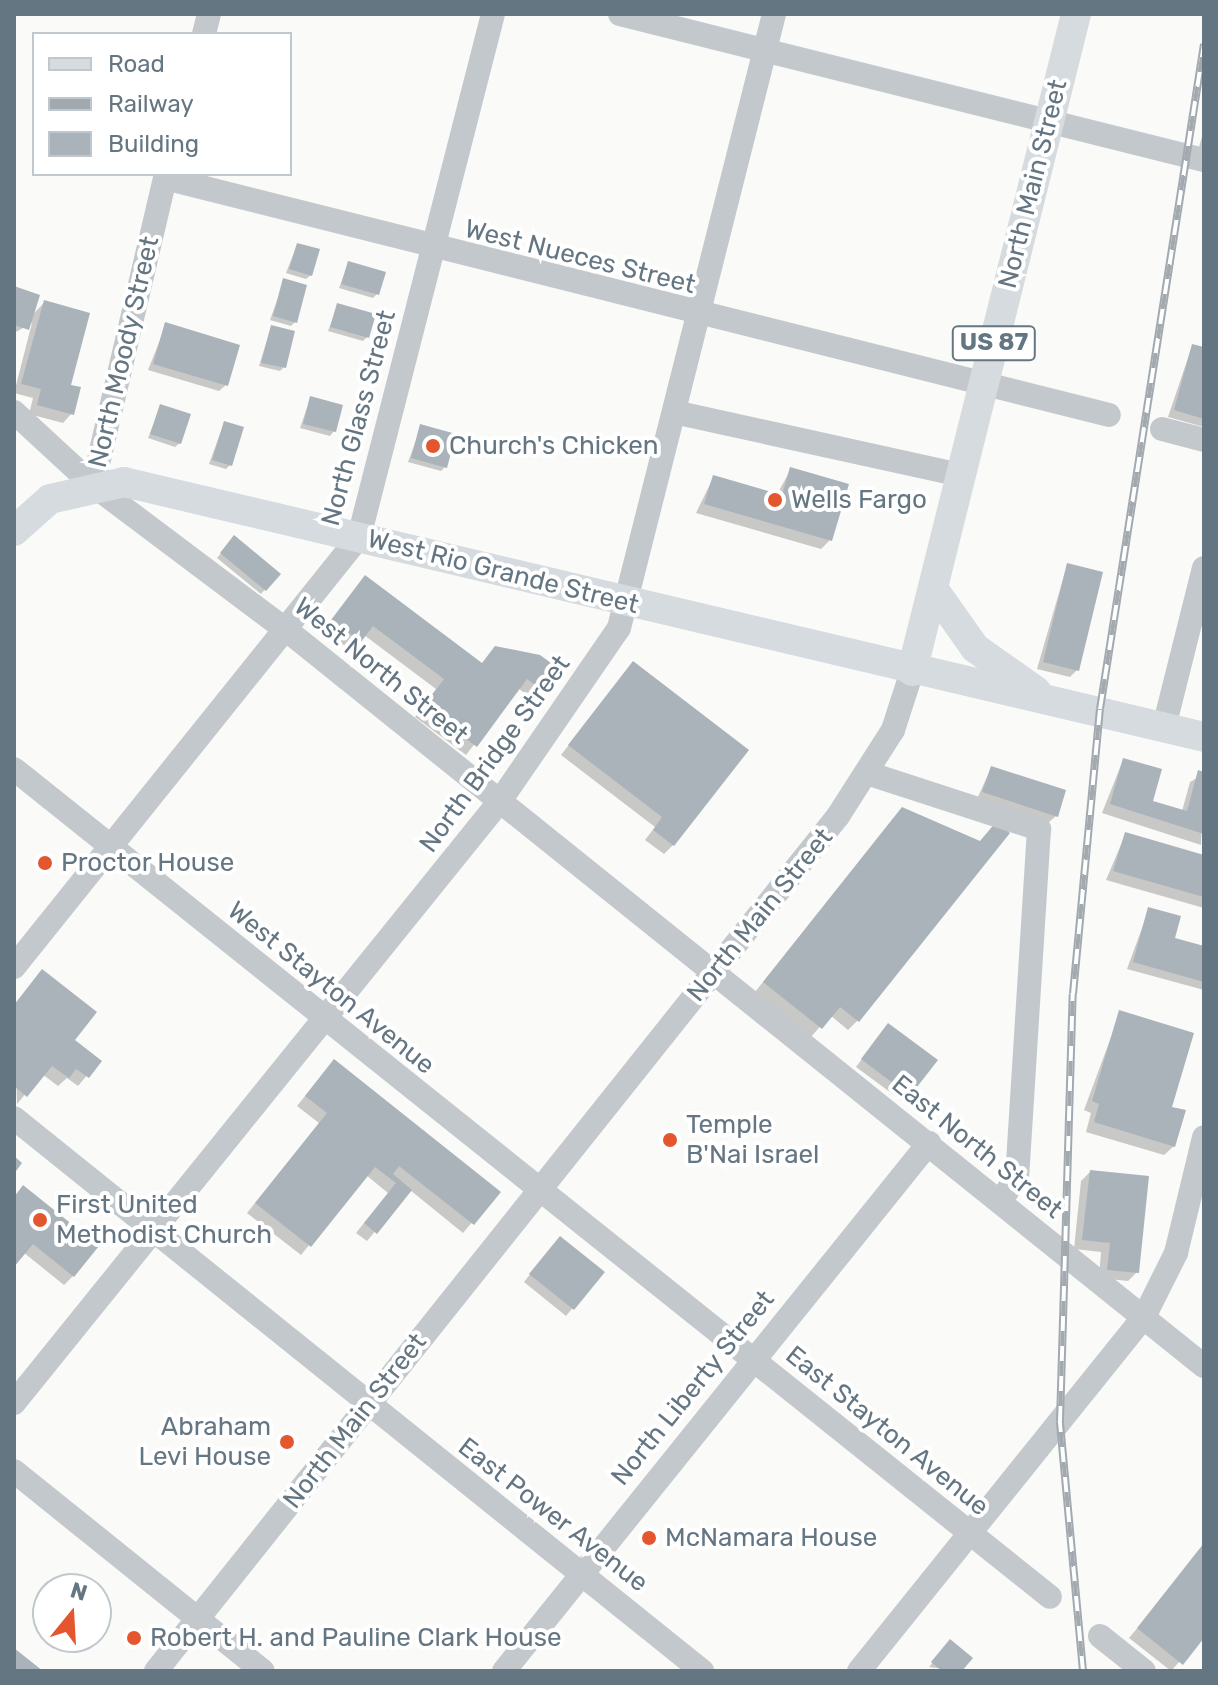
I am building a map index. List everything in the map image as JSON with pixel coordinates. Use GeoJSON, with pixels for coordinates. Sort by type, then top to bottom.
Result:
{"type":"FeatureCollection","features":[{"type":"Feature","properties":{"kind":"main road","name":"North Main Street"},"geometry":{"type":"LineString","coordinates":[[912,671],[1076,14]]}},
{"type":"Feature","properties":{"kind":"main road","name":"West Rio Grande Street"},"geometry":{"type":"LineString","coordinates":[[93,485],[124,482],[912,671],[1047,699],[1204,737]]}},
{"type":"Feature","properties":{"kind":"main road","name":"North Moody Street"},"geometry":{"type":"LineString","coordinates":[[14,531],[50,499],[93,485]]}},
{"type":"Feature","properties":{"kind":"main road"},"geometry":{"type":"LineString","coordinates":[[934,590],[975,648],[1047,699]]}},
{"type":"Feature","properties":{"kind":"street","name":"North Glass Street"},"geometry":{"type":"LineString","coordinates":[[14,967],[289,632],[359,537],[493,14]]}},
{"type":"Feature","properties":{"kind":"street"},"geometry":{"type":"LineString","coordinates":[[620,14],[1204,160]]}},
{"type":"Feature","properties":{"kind":"street","name":"North Bridge Street"},"geometry":{"type":"LineString","coordinates":[[14,1403],[328,1020],[500,801],[619,628],[774,14]]}},
{"type":"Feature","properties":{"kind":"street","name":"West Nueces Street"},"geometry":{"type":"LineString","coordinates":[[166,176],[432,250],[983,387],[1109,415]]}},
{"type":"Feature","properties":{"kind":"street","name":"North Moody Street"},"geometry":{"type":"LineString","coordinates":[[93,485],[166,176]]}},
{"type":"Feature","properties":{"kind":"street","name":"West North Street"},"geometry":{"type":"LineString","coordinates":[[14,412],[93,485],[289,632],[713,974]]}},
{"type":"Feature","properties":{"kind":"street"},"geometry":{"type":"LineString","coordinates":[[674,412],[961,475]]}},
{"type":"Feature","properties":{"kind":"street"},"geometry":{"type":"LineString","coordinates":[[1162,429],[1204,440]]}},
{"type":"Feature","properties":{"kind":"street"},"geometry":{"type":"LineString","coordinates":[[1164,727],[1200,606],[1204,568]]}},
{"type":"Feature","properties":{"kind":"street","name":"North Main Street"},"geometry":{"type":"LineString","coordinates":[[156,1671],[870,774],[912,671]]}},
{"type":"Feature","properties":{"kind":"street","name":"West Stayton Avenue"},"geometry":{"type":"LineString","coordinates":[[14,769],[538,1191]]}},
{"type":"Feature","properties":{"kind":"street"},"geometry":{"type":"LineString","coordinates":[[870,774],[1039,829],[1017,1176],[1000,1202]]}},
{"type":"Feature","properties":{"kind":"street","name":"East North Street"},"geometry":{"type":"LineString","coordinates":[[713,974],[929,1143],[1204,1366]]}},
{"type":"Feature","properties":{"kind":"street","name":"East Power Avenue"},"geometry":{"type":"LineString","coordinates":[[14,1118],[367,1406],[581,1571],[702,1671]]}},
{"type":"Feature","properties":{"kind":"street"},"geometry":{"type":"LineString","coordinates":[[859,1671],[1144,1317],[1176,1253],[1204,1137]]}},
{"type":"Feature","properties":{"kind":"street","name":"North Liberty Street"},"geometry":{"type":"LineString","coordinates":[[504,1671],[752,1358],[929,1143]]}},
{"type":"Feature","properties":{"kind":"street","name":"East Stayton Avenue"},"geometry":{"type":"LineString","coordinates":[[538,1191],[1050,1597]]}},
{"type":"Feature","properties":{"kind":"street"},"geometry":{"type":"LineString","coordinates":[[14,1471],[263,1671]]}},
{"type":"Feature","properties":{"kind":"street"},"geometry":{"type":"LineString","coordinates":[[1100,1636],[1144,1671]]}},
{"type":"Feature","properties":{"kind":"building"},"geometry":{"type":"Polygon","coordinates":[[[297,243],[320,249],[312,276],[289,269],[297,243]]]}},
{"type":"Feature","properties":{"kind":"building"},"geometry":{"type":"Polygon","coordinates":[[[348,261],[386,272],[379,295],[341,284],[348,261]]]}},
{"type":"Feature","properties":{"kind":"building"},"geometry":{"type":"Polygon","coordinates":[[[283,278],[307,285],[297,323],[273,316],[283,278]]]}},
{"type":"Feature","properties":{"kind":"building"},"geometry":{"type":"Polygon","coordinates":[[[14,286],[40,295],[29,330],[14,325],[14,286]]]}},
{"type":"Feature","properties":{"kind":"building"},"geometry":{"type":"Polygon","coordinates":[[[44,300],[90,313],[71,385],[81,387],[74,415],[37,405],[41,389],[21,384],[44,300]]]}},
{"type":"Feature","properties":{"kind":"building"},"geometry":{"type":"Polygon","coordinates":[[[337,303],[376,314],[369,338],[330,327],[337,303]]]}},
{"type":"Feature","properties":{"kind":"building"},"geometry":{"type":"Polygon","coordinates":[[[165,322],[240,345],[228,386],[153,364],[165,322]]]}},
{"type":"Feature","properties":{"kind":"building"},"geometry":{"type":"Polygon","coordinates":[[[271,325],[295,331],[286,368],[261,363],[271,325]]]}},
{"type":"Feature","properties":{"kind":"building"},"geometry":{"type":"Polygon","coordinates":[[[1192,344],[1204,347],[1204,419],[1174,410],[1192,344]]]}},
{"type":"Feature","properties":{"kind":"building"},"geometry":{"type":"Polygon","coordinates":[[[310,396],[343,405],[336,432],[303,424],[310,396]]]}},
{"type":"Feature","properties":{"kind":"building"},"geometry":{"type":"Polygon","coordinates":[[[160,404],[191,414],[181,444],[150,434],[160,404]]]}},
{"type":"Feature","properties":{"kind":"building"},"geometry":{"type":"Polygon","coordinates":[[[224,421],[244,427],[232,466],[212,460],[224,421]]]}},
{"type":"Feature","properties":{"kind":"building","name":"Church's Chicken"},"geometry":{"type":"Polygon","coordinates":[[[420,424],[456,434],[447,468],[411,458],[420,424]]]}},
{"type":"Feature","properties":{"kind":"building","name":"Wells Fargo"},"geometry":{"type":"Polygon","coordinates":[[[790,467],[849,484],[832,541],[704,504],[713,475],[782,495],[790,467]]]}},
{"type":"Feature","properties":{"kind":"building"},"geometry":{"type":"Polygon","coordinates":[[[234,535],[281,574],[266,591],[220,553],[234,535]]]}},
{"type":"Feature","properties":{"kind":"building"},"geometry":{"type":"Polygon","coordinates":[[[1067,563],[1103,572],[1079,671],[1043,662],[1067,563]]]}},
{"type":"Feature","properties":{"kind":"building"},"geometry":{"type":"Polygon","coordinates":[[[365,575],[482,663],[495,646],[540,655],[558,668],[542,690],[527,679],[477,747],[423,707],[444,679],[373,626],[361,642],[331,620],[365,575]]]}},
{"type":"Feature","properties":{"kind":"building"},"geometry":{"type":"Polygon","coordinates":[[[633,661],[749,750],[674,846],[653,830],[662,817],[568,745],[633,661]]]}},
{"type":"Feature","properties":{"kind":"building"},"geometry":{"type":"Polygon","coordinates":[[[1123,758],[1162,769],[1153,801],[1187,811],[1198,770],[1204,772],[1204,834],[1110,804],[1123,758]]]}},
{"type":"Feature","properties":{"kind":"building"},"geometry":{"type":"Polygon","coordinates":[[[991,766],[1066,790],[1058,817],[982,792],[991,766]]]}},
{"type":"Feature","properties":{"kind":"building"},"geometry":{"type":"Polygon","coordinates":[[[902,807],[980,841],[996,822],[1010,833],[859,1022],[840,1007],[822,1029],[763,982],[902,807]]]}},
{"type":"Feature","properties":{"kind":"building"},"geometry":{"type":"Polygon","coordinates":[[[1125,832],[1204,855],[1204,897],[1113,871],[1125,832]]]}},
{"type":"Feature","properties":{"kind":"building"},"geometry":{"type":"Polygon","coordinates":[[[1148,907],[1181,916],[1175,938],[1204,946],[1204,982],[1133,962],[1148,907]]]}},
{"type":"Feature","properties":{"kind":"building"},"geometry":{"type":"Polygon","coordinates":[[[42,969],[97,1012],[75,1040],[102,1061],[89,1078],[76,1069],[69,1078],[52,1066],[27,1097],[14,1086],[14,1005],[42,969]]]}},
{"type":"Feature","properties":{"kind":"building"},"geometry":{"type":"Polygon","coordinates":[[[1119,1010],[1194,1033],[1172,1107],[1186,1110],[1175,1147],[1094,1122],[1099,1104],[1092,1101],[1119,1010]]]}},
{"type":"Feature","properties":{"kind":"building"},"geometry":{"type":"Polygon","coordinates":[[[888,1023],[938,1060],[910,1096],[861,1059],[888,1023]]]}},
{"type":"Feature","properties":{"kind":"building"},"geometry":{"type":"Polygon","coordinates":[[[334,1059],[501,1192],[474,1225],[399,1166],[393,1174],[412,1190],[377,1234],[364,1223],[396,1183],[375,1167],[311,1247],[255,1203],[327,1113],[305,1096],[334,1059]]]}},
{"type":"Feature","properties":{"kind":"building","name":"First United Methodist Church"},"geometry":{"type":"Polygon","coordinates":[[[14,1156],[22,1163],[14,1174],[14,1156]]]}},
{"type":"Feature","properties":{"kind":"building"},"geometry":{"type":"Polygon","coordinates":[[[1090,1170],[1149,1176],[1139,1273],[1107,1270],[1110,1243],[1082,1240],[1090,1170]]]}},
{"type":"Feature","properties":{"kind":"building","name":"First United Methodist Church"},"geometry":{"type":"Polygon","coordinates":[[[23,1185],[99,1246],[74,1277],[33,1244],[14,1267],[14,1197],[23,1185]]]}},
{"type":"Feature","properties":{"kind":"building"},"geometry":{"type":"Polygon","coordinates":[[[560,1236],[605,1272],[574,1310],[529,1274],[560,1236]]]}},
{"type":"Feature","properties":{"kind":"building"},"geometry":{"type":"Polygon","coordinates":[[[1204,1543],[1204,1638],[1183,1665],[1137,1628],[1204,1543]]]}},
{"type":"Feature","properties":{"kind":"building"},"geometry":{"type":"Polygon","coordinates":[[[950,1639],[973,1658],[962,1671],[942,1671],[931,1662],[950,1639]]]}},
{"type":"Feature","properties":{"kind":"building"},"geometry":{"type":"Polygon","coordinates":[[[14,1648],[43,1671],[14,1671],[14,1648]]]}},
{"type":"Feature","properties":{"kind":"railway"},"geometry":{"type":"LineString","coordinates":[[1083,1671],[1060,1421],[1073,994],[1100,709],[1204,44]]}},
{"type":"Feature","properties":{"kind":"place","name":"Church's Chicken"},"geometry":{"type":"Point","coordinates":[433,446]}},
{"type":"Feature","properties":{"kind":"place","name":"Wells Fargo"},"geometry":{"type":"Point","coordinates":[775,500]}},
{"type":"Feature","properties":{"kind":"place","name":"Proctor House"},"geometry":{"type":"Point","coordinates":[45,863]}},
{"type":"Feature","properties":{"kind":"place","name":"Temple B'Nai Israel"},"geometry":{"type":"Point","coordinates":[670,1140]}},
{"type":"Feature","properties":{"kind":"place","name":"First United Methodist Church"},"geometry":{"type":"Point","coordinates":[40,1220]}},
{"type":"Feature","properties":{"kind":"place","name":"Abraham Levi House"},"geometry":{"type":"Point","coordinates":[287,1442]}},
{"type":"Feature","properties":{"kind":"place","name":"McNamara House"},"geometry":{"type":"Point","coordinates":[649,1538]}},
{"type":"Feature","properties":{"kind":"place","name":"Robert H. and Pauline Clark House"},"geometry":{"type":"Point","coordinates":[134,1638]}}]}
